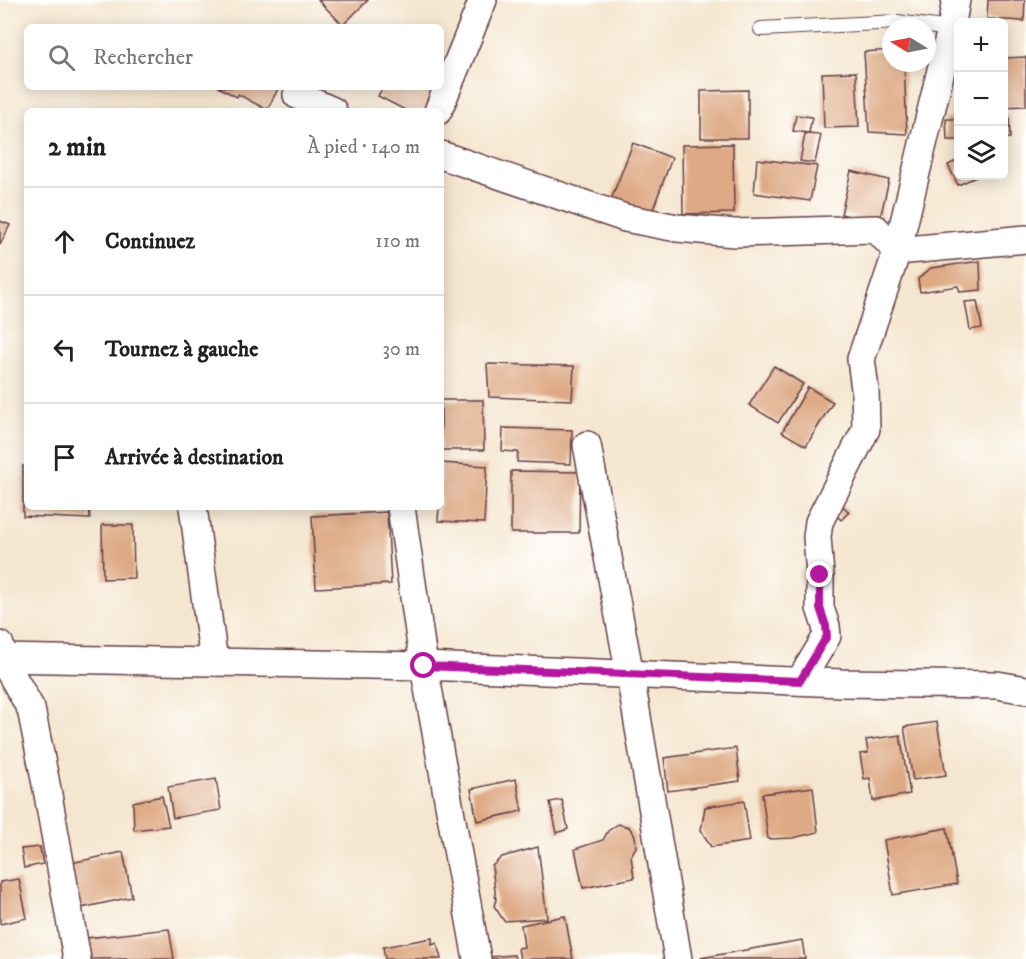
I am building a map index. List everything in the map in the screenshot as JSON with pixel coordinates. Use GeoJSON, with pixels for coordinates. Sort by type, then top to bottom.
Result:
{"type":"FeatureCollection","features":[{"type":"Feature","properties":{"kind":"street"},"geometry":{"type":"LineString","coordinates":[[439,108],[483,0]]}},
{"type":"Feature","properties":{"kind":"street"},"geometry":{"type":"LineString","coordinates":[[800,681],[827,636],[820,608],[817,537],[819,522],[866,429],[865,389],[861,359],[897,250],[956,0]]}},
{"type":"Feature","properties":{"kind":"street"},"geometry":{"type":"LineString","coordinates":[[297,95],[326,108]]}},
{"type":"Feature","properties":{"kind":"street"},"geometry":{"type":"LineString","coordinates":[[444,157],[635,220],[677,228],[735,233],[876,229],[897,250],[1026,239]]}},
{"type":"Feature","properties":{"kind":"street"},"geometry":{"type":"LineString","coordinates":[[587,445],[630,675],[678,959]]}},
{"type":"Feature","properties":{"kind":"street"},"geometry":{"type":"LineString","coordinates":[[193,510],[214,662]]}},
{"type":"Feature","properties":{"kind":"street"},"geometry":{"type":"LineString","coordinates":[[401,510],[424,666],[477,959]]}},
{"type":"Feature","properties":{"kind":"street"},"geometry":{"type":"LineString","coordinates":[[1,653],[214,662],[424,666],[800,681],[997,685],[1026,690]]}},
{"type":"Feature","properties":{"kind":"street"},"geometry":{"type":"LineString","coordinates":[[1,653],[31,709],[48,789],[77,959]]}},
{"type":"Feature","properties":{"kind":"lane"},"geometry":{"type":"LineString","coordinates":[[761,29],[897,22],[951,29]]}},
{"type":"Feature","properties":{"kind":"building"},"geometry":{"type":"Polygon","coordinates":[[[318,0],[368,0],[344,24],[318,0]]]}},
{"type":"Feature","properties":{"kind":"building"},"geometry":{"type":"Polygon","coordinates":[[[988,0],[1025,0],[1024,21],[987,18],[988,0]]]}},
{"type":"Feature","properties":{"kind":"building"},"geometry":{"type":"Polygon","coordinates":[[[882,51],[882,72],[904,72],[907,134],[869,132],[864,52],[882,51]]]}},
{"type":"Feature","properties":{"kind":"building"},"geometry":{"type":"Polygon","coordinates":[[[1026,57],[1026,106],[1008,107],[1008,58],[1026,57]]]}},
{"type":"Feature","properties":{"kind":"building"},"geometry":{"type":"Polygon","coordinates":[[[856,72],[859,127],[824,128],[822,73],[856,72]]]}},
{"type":"Feature","properties":{"kind":"building"},"geometry":{"type":"Polygon","coordinates":[[[224,90],[277,90],[268,108],[263,108],[238,94],[237,97],[224,90]]]}},
{"type":"Feature","properties":{"kind":"building"},"geometry":{"type":"Polygon","coordinates":[[[381,90],[438,90],[429,108],[401,108],[378,96],[381,90]]]}},
{"type":"Feature","properties":{"kind":"building"},"geometry":{"type":"Polygon","coordinates":[[[748,90],[748,138],[701,138],[701,91],[748,90]]]}},
{"type":"Feature","properties":{"kind":"building"},"geometry":{"type":"Polygon","coordinates":[[[796,115],[812,117],[809,133],[793,131],[796,115]]]}},
{"type":"Feature","properties":{"kind":"building"},"geometry":{"type":"Polygon","coordinates":[[[1009,116],[1010,138],[1008,138],[1009,116]]]}},
{"type":"Feature","properties":{"kind":"building"},"geometry":{"type":"Polygon","coordinates":[[[946,119],[954,119],[954,140],[947,140],[946,119]]]}},
{"type":"Feature","properties":{"kind":"building"},"geometry":{"type":"Polygon","coordinates":[[[805,134],[821,135],[815,163],[800,161],[805,134]]]}},
{"type":"Feature","properties":{"kind":"building"},"geometry":{"type":"Polygon","coordinates":[[[633,143],[672,158],[650,217],[609,205],[633,143]]]}},
{"type":"Feature","properties":{"kind":"building"},"geometry":{"type":"Polygon","coordinates":[[[733,144],[734,213],[683,214],[682,145],[733,144]]]}},
{"type":"Feature","properties":{"kind":"building"},"geometry":{"type":"Polygon","coordinates":[[[757,159],[817,166],[810,201],[754,193],[757,159]]]}},
{"type":"Feature","properties":{"kind":"building"},"geometry":{"type":"Polygon","coordinates":[[[954,162],[954,177],[948,165],[954,162]]]}},
{"type":"Feature","properties":{"kind":"building"},"geometry":{"type":"Polygon","coordinates":[[[851,171],[889,180],[879,223],[841,214],[851,171]]]}},
{"type":"Feature","properties":{"kind":"building"},"geometry":{"type":"Polygon","coordinates":[[[956,180],[969,180],[958,185],[956,180]]]}},
{"type":"Feature","properties":{"kind":"building"},"geometry":{"type":"Polygon","coordinates":[[[0,221],[10,225],[0,245],[0,221]]]}},
{"type":"Feature","properties":{"kind":"building"},"geometry":{"type":"Polygon","coordinates":[[[980,261],[981,290],[960,292],[958,286],[920,292],[918,279],[931,268],[980,261]]]}},
{"type":"Feature","properties":{"kind":"building"},"geometry":{"type":"Polygon","coordinates":[[[977,301],[982,328],[970,330],[965,302],[977,301]]]}},
{"type":"Feature","properties":{"kind":"building"},"geometry":{"type":"Polygon","coordinates":[[[487,364],[574,366],[572,400],[489,397],[487,364]]]}},
{"type":"Feature","properties":{"kind":"building"},"geometry":{"type":"Polygon","coordinates":[[[774,366],[803,384],[778,423],[749,405],[774,366]]]}},
{"type":"Feature","properties":{"kind":"building"},"geometry":{"type":"Polygon","coordinates":[[[808,387],[833,402],[806,446],[782,432],[808,387]]]}},
{"type":"Feature","properties":{"kind":"building"},"geometry":{"type":"Polygon","coordinates":[[[444,400],[483,400],[484,450],[444,450],[444,400]]]}},
{"type":"Feature","properties":{"kind":"building"},"geometry":{"type":"Polygon","coordinates":[[[503,428],[572,430],[571,464],[517,462],[518,452],[502,451],[503,428]]]}},
{"type":"Feature","properties":{"kind":"building"},"geometry":{"type":"Polygon","coordinates":[[[444,463],[487,466],[484,523],[438,521],[439,510],[444,510],[444,463]]]}},
{"type":"Feature","properties":{"kind":"building"},"geometry":{"type":"Polygon","coordinates":[[[24,466],[24,510],[89,510],[90,519],[23,516],[24,466]]]}},
{"type":"Feature","properties":{"kind":"building"},"geometry":{"type":"Polygon","coordinates":[[[511,471],[580,472],[579,533],[511,533],[511,471]]]}},
{"type":"Feature","properties":{"kind":"building"},"geometry":{"type":"Polygon","coordinates":[[[843,506],[849,512],[841,520],[835,514],[843,506]]]}},
{"type":"Feature","properties":{"kind":"building"},"geometry":{"type":"Polygon","coordinates":[[[387,512],[391,584],[316,588],[312,516],[387,512]]]}},
{"type":"Feature","properties":{"kind":"building"},"geometry":{"type":"Polygon","coordinates":[[[102,525],[133,525],[134,578],[103,579],[102,525]]]}},
{"type":"Feature","properties":{"kind":"building"},"geometry":{"type":"Polygon","coordinates":[[[937,722],[946,775],[913,780],[904,727],[937,722]]]}},
{"type":"Feature","properties":{"kind":"building"},"geometry":{"type":"Polygon","coordinates":[[[900,735],[910,794],[873,801],[870,778],[864,779],[860,754],[868,753],[866,740],[900,735]]]}},
{"type":"Feature","properties":{"kind":"building"},"geometry":{"type":"Polygon","coordinates":[[[736,748],[740,781],[668,791],[664,758],[736,748]]]}},
{"type":"Feature","properties":{"kind":"building"},"geometry":{"type":"Polygon","coordinates":[[[216,779],[221,810],[173,818],[168,787],[216,779]]]}},
{"type":"Feature","properties":{"kind":"building"},"geometry":{"type":"Polygon","coordinates":[[[516,779],[522,811],[477,821],[471,789],[516,779]]]}},
{"type":"Feature","properties":{"kind":"building"},"geometry":{"type":"Polygon","coordinates":[[[813,787],[818,832],[793,838],[768,839],[762,794],[813,787]]]}},
{"type":"Feature","properties":{"kind":"building"},"geometry":{"type":"Polygon","coordinates":[[[162,796],[169,826],[134,830],[133,802],[162,796]]]}},
{"type":"Feature","properties":{"kind":"building"},"geometry":{"type":"Polygon","coordinates":[[[562,800],[568,829],[557,833],[550,802],[562,800]]]}},
{"type":"Feature","properties":{"kind":"building"},"geometry":{"type":"Polygon","coordinates":[[[744,801],[750,841],[711,847],[701,830],[705,807],[744,801]]]}},
{"type":"Feature","properties":{"kind":"building"},"geometry":{"type":"Polygon","coordinates":[[[618,824],[629,827],[635,836],[636,847],[631,856],[634,878],[583,888],[575,849],[603,840],[608,831],[618,824]]]}},
{"type":"Feature","properties":{"kind":"building"},"geometry":{"type":"Polygon","coordinates":[[[947,828],[957,884],[893,895],[884,840],[947,828]]]}},
{"type":"Feature","properties":{"kind":"building"},"geometry":{"type":"Polygon","coordinates":[[[40,847],[43,864],[24,868],[21,849],[40,847]]]}},
{"type":"Feature","properties":{"kind":"building"},"geometry":{"type":"Polygon","coordinates":[[[538,847],[547,918],[504,921],[494,906],[496,900],[492,866],[502,857],[538,847]]]}},
{"type":"Feature","properties":{"kind":"building"},"geometry":{"type":"Polygon","coordinates":[[[123,852],[132,897],[81,908],[71,863],[123,852]]]}},
{"type":"Feature","properties":{"kind":"building"},"geometry":{"type":"Polygon","coordinates":[[[19,879],[27,918],[0,924],[0,882],[19,879]]]}},
{"type":"Feature","properties":{"kind":"building"},"geometry":{"type":"Polygon","coordinates":[[[565,916],[573,959],[520,959],[518,948],[524,947],[521,925],[565,916]]]}},
{"type":"Feature","properties":{"kind":"building"},"geometry":{"type":"Polygon","coordinates":[[[169,929],[174,959],[91,959],[87,938],[169,929]]]}},
{"type":"Feature","properties":{"kind":"building"},"geometry":{"type":"Polygon","coordinates":[[[432,938],[432,945],[437,943],[441,959],[385,959],[383,947],[432,938]]]}},
{"type":"Feature","properties":{"kind":"building"},"geometry":{"type":"Polygon","coordinates":[[[802,940],[805,959],[701,959],[701,958],[802,940]]]}},
{"type":"Feature","properties":{"kind":"building"},"geometry":{"type":"Polygon","coordinates":[[[514,955],[515,959],[489,959],[489,957],[514,955]]]}},
{"type":"Feature","properties":{"kind":"route"},"geometry":{"type":"LineString","coordinates":[[424,666],[800,681],[827,636],[820,608],[820,575]]}}]}
